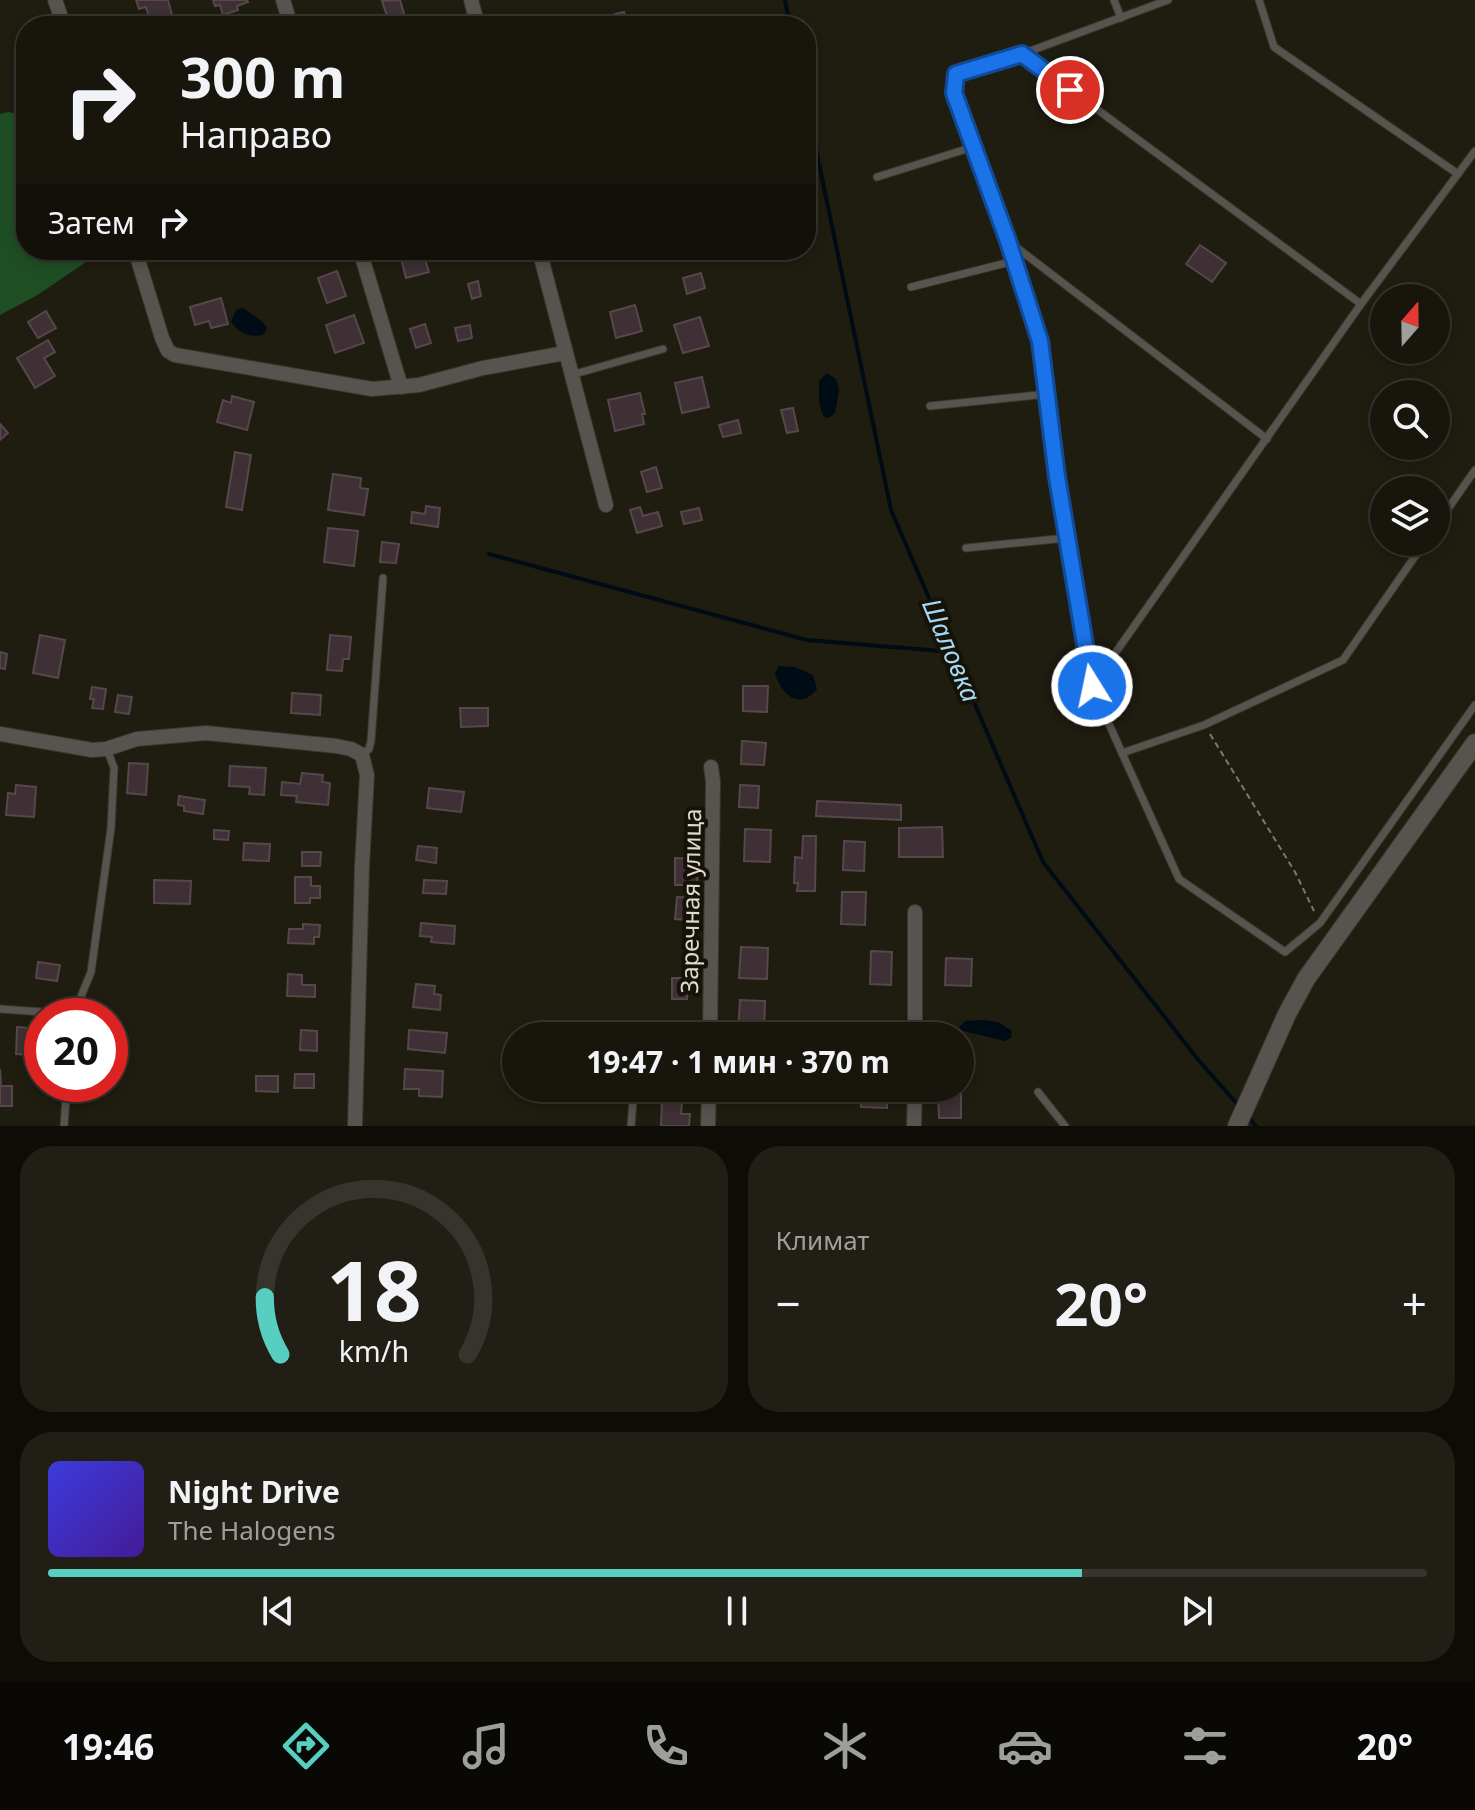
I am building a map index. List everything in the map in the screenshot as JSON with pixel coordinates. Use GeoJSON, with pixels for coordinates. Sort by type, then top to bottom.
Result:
{"type":"FeatureCollection","features":[{"type":"Feature","properties":{"kind":"street"},"geometry":{"type":"LineString","coordinates":[[138,260],[162,338],[168,351],[175,355],[372,389],[401,387],[565,353]]}},
{"type":"Feature","properties":{"kind":"street"},"geometry":{"type":"LineString","coordinates":[[363,260],[401,387]]}},
{"type":"Feature","properties":{"kind":"street"},"geometry":{"type":"LineString","coordinates":[[542,260],[606,505]]}},
{"type":"Feature","properties":{"kind":"street"},"geometry":{"type":"LineString","coordinates":[[0,734],[72,748],[106,749],[137,739],[216,733],[336,746],[362,755],[367,764],[367,775],[355,1126]]}},
{"type":"Feature","properties":{"kind":"street"},"geometry":{"type":"LineString","coordinates":[[1237,1125],[1306,979],[1475,743]]}},
{"type":"Feature","properties":{"kind":"street","name":"Заречная улица"},"geometry":{"type":"LineString","coordinates":[[710,1022],[711,767]]}},
{"type":"Feature","properties":{"kind":"street"},"geometry":{"type":"LineString","coordinates":[[915,912],[915,1022]]}},
{"type":"Feature","properties":{"kind":"street"},"geometry":{"type":"LineString","coordinates":[[708,1126],[709,1102]]}},
{"type":"Feature","properties":{"kind":"street"},"geometry":{"type":"LineString","coordinates":[[914,1126],[915,1102]]}},
{"type":"Feature","properties":{"kind":"lane"},"geometry":{"type":"LineString","coordinates":[[1114,0],[1121,18]]}},
{"type":"Feature","properties":{"kind":"lane"},"geometry":{"type":"LineString","coordinates":[[1168,0],[1022,54],[956,74],[954,93],[1008,241],[1040,341],[1067,538],[1092,686],[1179,879],[1285,952],[1320,923],[1475,705]]}},
{"type":"Feature","properties":{"kind":"lane"},"geometry":{"type":"LineString","coordinates":[[1259,0],[1274,47],[1458,174]]}},
{"type":"Feature","properties":{"kind":"lane"},"geometry":{"type":"LineString","coordinates":[[1022,54],[1361,304]]}},
{"type":"Feature","properties":{"kind":"lane"},"geometry":{"type":"LineString","coordinates":[[877,177],[973,147]]}},
{"type":"Feature","properties":{"kind":"lane"},"geometry":{"type":"LineString","coordinates":[[1092,686],[1361,304],[1475,151]]}},
{"type":"Feature","properties":{"kind":"lane"},"geometry":{"type":"LineString","coordinates":[[1008,241],[1267,439]]}},
{"type":"Feature","properties":{"kind":"lane"},"geometry":{"type":"LineString","coordinates":[[911,287],[1014,261]]}},
{"type":"Feature","properties":{"kind":"lane"},"geometry":{"type":"LineString","coordinates":[[571,375],[663,349]]}},
{"type":"Feature","properties":{"kind":"lane"},"geometry":{"type":"LineString","coordinates":[[930,406],[1047,394]]}},
{"type":"Feature","properties":{"kind":"lane"},"geometry":{"type":"LineString","coordinates":[[1450,506],[1475,470]]}},
{"type":"Feature","properties":{"kind":"lane"},"geometry":{"type":"LineString","coordinates":[[966,548],[1067,538]]}},
{"type":"Feature","properties":{"kind":"lane"},"geometry":{"type":"LineString","coordinates":[[1122,753],[1204,725],[1343,660],[1415,556]]}},
{"type":"Feature","properties":{"kind":"lane"},"geometry":{"type":"LineString","coordinates":[[362,755],[369,749],[371,741],[383,578]]}},
{"type":"Feature","properties":{"kind":"lane"},"geometry":{"type":"LineString","coordinates":[[80,998],[91,972],[111,828],[114,768],[106,749]]}},
{"type":"Feature","properties":{"kind":"lane"},"geometry":{"type":"LineString","coordinates":[[1320,923],[1335,937]]}},
{"type":"Feature","properties":{"kind":"lane"},"geometry":{"type":"LineString","coordinates":[[0,1009],[24,1011]]}},
{"type":"Feature","properties":{"kind":"lane"},"geometry":{"type":"LineString","coordinates":[[1038,1092],[1065,1126]]}},
{"type":"Feature","properties":{"kind":"lane"},"geometry":{"type":"LineString","coordinates":[[64,1126],[66,1102]]}},
{"type":"Feature","properties":{"kind":"lane"},"geometry":{"type":"LineString","coordinates":[[631,1126],[633,1102]]}},
{"type":"Feature","properties":{"kind":"path"},"geometry":{"type":"LineString","coordinates":[[1204,725],[1295,872],[1320,923]]}},
{"type":"Feature","properties":{"kind":"green space"},"geometry":{"type":"Polygon","coordinates":[[[16,113],[16,260],[87,260],[36,296],[0,315],[0,114],[16,113]]]}},
{"type":"Feature","properties":{"kind":"shaded area"},"geometry":{"type":"Polygon","coordinates":[[[243,308],[263,322],[267,328],[263,335],[245,334],[231,321],[237,309],[243,308]]]}},
{"type":"Feature","properties":{"kind":"shaded area"},"geometry":{"type":"Polygon","coordinates":[[[827,373],[836,379],[839,390],[835,413],[829,418],[822,413],[819,395],[819,381],[827,373]]]}},
{"type":"Feature","properties":{"kind":"shaded area"},"geometry":{"type":"Polygon","coordinates":[[[779,666],[795,667],[813,675],[817,689],[804,699],[792,698],[778,681],[775,673],[779,666]]]}},
{"type":"Feature","properties":{"kind":"shaded area"},"geometry":{"type":"Polygon","coordinates":[[[965,1021],[998,1022],[1012,1031],[1011,1038],[1005,1041],[974,1034],[974,1022],[965,1021]]]}},
{"type":"Feature","properties":{"kind":"building"},"geometry":{"type":"Polygon","coordinates":[[[136,0],[168,0],[172,16],[148,16],[146,7],[139,9],[136,0]]]}},
{"type":"Feature","properties":{"kind":"building"},"geometry":{"type":"Polygon","coordinates":[[[213,0],[248,2],[237,6],[238,10],[223,15],[220,5],[215,6],[213,0]]]}},
{"type":"Feature","properties":{"kind":"building"},"geometry":{"type":"Polygon","coordinates":[[[400,0],[405,16],[387,16],[382,1],[400,0]]]}},
{"type":"Feature","properties":{"kind":"building"},"geometry":{"type":"Polygon","coordinates":[[[1200,245],[1226,263],[1212,282],[1186,264],[1200,245]]]}},
{"type":"Feature","properties":{"kind":"building"},"geometry":{"type":"Polygon","coordinates":[[[401,260],[425,260],[429,272],[406,278],[401,260]]]}},
{"type":"Feature","properties":{"kind":"building"},"geometry":{"type":"Polygon","coordinates":[[[337,271],[346,296],[327,303],[318,278],[337,271]]]}},
{"type":"Feature","properties":{"kind":"building"},"geometry":{"type":"Polygon","coordinates":[[[701,273],[705,288],[687,294],[683,278],[701,273]]]}},
{"type":"Feature","properties":{"kind":"building"},"geometry":{"type":"Polygon","coordinates":[[[478,281],[481,296],[472,299],[468,284],[478,281]]]}},
{"type":"Feature","properties":{"kind":"building"},"geometry":{"type":"Polygon","coordinates":[[[221,298],[228,324],[211,328],[209,321],[195,325],[190,307],[221,298]]]}},
{"type":"Feature","properties":{"kind":"building"},"geometry":{"type":"Polygon","coordinates":[[[635,305],[642,331],[616,338],[610,312],[635,305]]]}},
{"type":"Feature","properties":{"kind":"building"},"geometry":{"type":"Polygon","coordinates":[[[46,311],[56,328],[38,338],[28,322],[46,311]]]}},
{"type":"Feature","properties":{"kind":"building"},"geometry":{"type":"Polygon","coordinates":[[[354,315],[364,343],[335,353],[326,325],[354,315]]]}},
{"type":"Feature","properties":{"kind":"building"},"geometry":{"type":"Polygon","coordinates":[[[700,317],[709,346],[683,353],[674,325],[700,317]]]}},
{"type":"Feature","properties":{"kind":"building"},"geometry":{"type":"Polygon","coordinates":[[[425,324],[431,343],[416,348],[410,329],[425,324]]]}},
{"type":"Feature","properties":{"kind":"building"},"geometry":{"type":"Polygon","coordinates":[[[470,325],[472,338],[458,341],[455,328],[470,325]]]}},
{"type":"Feature","properties":{"kind":"building"},"geometry":{"type":"Polygon","coordinates":[[[48,340],[55,352],[44,358],[55,376],[35,388],[17,358],[48,340]]]}},
{"type":"Feature","properties":{"kind":"building"},"geometry":{"type":"Polygon","coordinates":[[[702,377],[709,407],[682,413],[675,383],[702,377]]]}},
{"type":"Feature","properties":{"kind":"building"},"geometry":{"type":"Polygon","coordinates":[[[640,393],[644,424],[615,431],[608,400],[640,393]]]}},
{"type":"Feature","properties":{"kind":"building"},"geometry":{"type":"Polygon","coordinates":[[[232,396],[254,402],[247,430],[217,422],[223,400],[231,403],[232,396]]]}},
{"type":"Feature","properties":{"kind":"building"},"geometry":{"type":"Polygon","coordinates":[[[793,408],[798,431],[787,433],[781,410],[793,408]]]}},
{"type":"Feature","properties":{"kind":"building"},"geometry":{"type":"Polygon","coordinates":[[[738,420],[741,433],[723,437],[719,425],[738,420]]]}},
{"type":"Feature","properties":{"kind":"building"},"geometry":{"type":"Polygon","coordinates":[[[0,424],[8,433],[0,440],[0,424]]]}},
{"type":"Feature","properties":{"kind":"building"},"geometry":{"type":"Polygon","coordinates":[[[235,452],[251,455],[242,510],[226,507],[235,452]]]}},
{"type":"Feature","properties":{"kind":"building"},"geometry":{"type":"Polygon","coordinates":[[[656,467],[662,488],[647,492],[641,472],[656,467]]]}},
{"type":"Feature","properties":{"kind":"building"},"geometry":{"type":"Polygon","coordinates":[[[333,474],[361,478],[360,488],[368,489],[364,515],[328,510],[333,474]]]}},
{"type":"Feature","properties":{"kind":"building"},"geometry":{"type":"Polygon","coordinates":[[[426,506],[440,508],[438,527],[411,523],[412,512],[425,514],[426,506]]]}},
{"type":"Feature","properties":{"kind":"building"},"geometry":{"type":"Polygon","coordinates":[[[640,507],[643,516],[658,512],[662,526],[637,533],[630,510],[640,507]]]}},
{"type":"Feature","properties":{"kind":"building"},"geometry":{"type":"Polygon","coordinates":[[[699,508],[702,520],[684,524],[681,512],[699,508]]]}},
{"type":"Feature","properties":{"kind":"building"},"geometry":{"type":"Polygon","coordinates":[[[328,528],[358,531],[354,566],[324,562],[328,528]]]}},
{"type":"Feature","properties":{"kind":"building"},"geometry":{"type":"Polygon","coordinates":[[[382,542],[399,544],[396,563],[380,562],[382,542]]]}},
{"type":"Feature","properties":{"kind":"building"},"geometry":{"type":"Polygon","coordinates":[[[40,635],[65,640],[58,678],[33,673],[40,635]]]}},
{"type":"Feature","properties":{"kind":"building"},"geometry":{"type":"Polygon","coordinates":[[[330,635],[351,637],[349,659],[343,659],[342,671],[327,670],[330,635]]]}},
{"type":"Feature","properties":{"kind":"building"},"geometry":{"type":"Polygon","coordinates":[[[0,652],[7,654],[5,669],[0,668],[0,652]]]}},
{"type":"Feature","properties":{"kind":"building"},"geometry":{"type":"Polygon","coordinates":[[[743,686],[768,686],[767,712],[743,711],[743,686]]]}},
{"type":"Feature","properties":{"kind":"building"},"geometry":{"type":"Polygon","coordinates":[[[92,687],[106,689],[103,709],[92,708],[92,687]]]}},
{"type":"Feature","properties":{"kind":"building"},"geometry":{"type":"Polygon","coordinates":[[[292,693],[321,695],[320,715],[291,713],[292,693]]]}},
{"type":"Feature","properties":{"kind":"building"},"geometry":{"type":"Polygon","coordinates":[[[118,695],[132,697],[129,714],[115,712],[118,695]]]}},
{"type":"Feature","properties":{"kind":"building"},"geometry":{"type":"Polygon","coordinates":[[[460,708],[488,708],[488,726],[461,727],[460,708]]]}},
{"type":"Feature","properties":{"kind":"building"},"geometry":{"type":"Polygon","coordinates":[[[742,741],[766,743],[764,765],[741,764],[742,741]]]}},
{"type":"Feature","properties":{"kind":"building"},"geometry":{"type":"Polygon","coordinates":[[[129,763],[148,764],[146,795],[127,793],[129,763]]]}},
{"type":"Feature","properties":{"kind":"building"},"geometry":{"type":"Polygon","coordinates":[[[230,766],[266,768],[264,795],[249,794],[250,787],[229,786],[230,766]]]}},
{"type":"Feature","properties":{"kind":"building"},"geometry":{"type":"Polygon","coordinates":[[[302,773],[323,775],[322,782],[330,783],[328,805],[296,802],[297,796],[281,795],[282,782],[300,784],[302,773]]]}},
{"type":"Feature","properties":{"kind":"building"},"geometry":{"type":"Polygon","coordinates":[[[16,785],[36,787],[34,817],[6,815],[8,793],[15,794],[16,785]]]}},
{"type":"Feature","properties":{"kind":"building"},"geometry":{"type":"Polygon","coordinates":[[[740,785],[759,786],[758,808],[739,807],[740,785]]]}},
{"type":"Feature","properties":{"kind":"building"},"geometry":{"type":"Polygon","coordinates":[[[429,788],[464,792],[461,812],[427,808],[429,788]]]}},
{"type":"Feature","properties":{"kind":"building"},"geometry":{"type":"Polygon","coordinates":[[[179,796],[205,800],[203,814],[184,811],[184,806],[178,805],[179,796]]]}},
{"type":"Feature","properties":{"kind":"building"},"geometry":{"type":"Polygon","coordinates":[[[817,801],[901,805],[901,820],[816,816],[817,801]]]}},
{"type":"Feature","properties":{"kind":"building"},"geometry":{"type":"Polygon","coordinates":[[[942,827],[943,857],[899,857],[899,828],[942,827]]]}},
{"type":"Feature","properties":{"kind":"building"},"geometry":{"type":"Polygon","coordinates":[[[745,829],[771,830],[770,862],[744,861],[745,829]]]}},
{"type":"Feature","properties":{"kind":"building"},"geometry":{"type":"Polygon","coordinates":[[[214,830],[229,831],[228,840],[214,839],[214,830]]]}},
{"type":"Feature","properties":{"kind":"building"},"geometry":{"type":"Polygon","coordinates":[[[803,836],[816,836],[815,891],[797,891],[798,883],[794,883],[795,857],[802,858],[803,836]]]}},
{"type":"Feature","properties":{"kind":"building"},"geometry":{"type":"Polygon","coordinates":[[[844,841],[865,842],[864,871],[843,870],[844,841]]]}},
{"type":"Feature","properties":{"kind":"building"},"geometry":{"type":"Polygon","coordinates":[[[244,843],[270,844],[269,861],[243,860],[244,843]]]}},
{"type":"Feature","properties":{"kind":"building"},"geometry":{"type":"Polygon","coordinates":[[[418,846],[437,848],[436,863],[416,860],[418,846]]]}},
{"type":"Feature","properties":{"kind":"building"},"geometry":{"type":"Polygon","coordinates":[[[302,852],[321,852],[320,866],[302,866],[302,852]]]}},
{"type":"Feature","properties":{"kind":"building"},"geometry":{"type":"Polygon","coordinates":[[[675,858],[698,859],[697,885],[675,885],[675,858]]]}},
{"type":"Feature","properties":{"kind":"building"},"geometry":{"type":"Polygon","coordinates":[[[295,877],[311,877],[311,886],[320,886],[320,898],[310,898],[310,903],[295,903],[295,877]]]}},
{"type":"Feature","properties":{"kind":"building"},"geometry":{"type":"Polygon","coordinates":[[[154,880],[191,881],[190,904],[154,903],[154,880]]]}},
{"type":"Feature","properties":{"kind":"building"},"geometry":{"type":"Polygon","coordinates":[[[424,880],[447,881],[446,894],[423,893],[424,880]]]}},
{"type":"Feature","properties":{"kind":"building"},"geometry":{"type":"Polygon","coordinates":[[[842,892],[866,892],[865,925],[841,924],[842,892]]]}},
{"type":"Feature","properties":{"kind":"building"},"geometry":{"type":"Polygon","coordinates":[[[677,897],[699,898],[697,921],[675,919],[677,897]]]}},
{"type":"Feature","properties":{"kind":"building"},"geometry":{"type":"Polygon","coordinates":[[[421,923],[455,926],[454,944],[431,942],[432,937],[420,936],[421,923]]]}},
{"type":"Feature","properties":{"kind":"building"},"geometry":{"type":"Polygon","coordinates":[[[303,924],[320,925],[319,937],[314,937],[314,944],[288,943],[289,929],[303,929],[303,924]]]}},
{"type":"Feature","properties":{"kind":"building"},"geometry":{"type":"Polygon","coordinates":[[[741,947],[768,948],[767,979],[739,978],[741,947]]]}},
{"type":"Feature","properties":{"kind":"building"},"geometry":{"type":"Polygon","coordinates":[[[871,951],[892,952],[891,985],[870,984],[871,951]]]}},
{"type":"Feature","properties":{"kind":"building"},"geometry":{"type":"Polygon","coordinates":[[[946,958],[972,959],[971,986],[945,985],[946,958]]]}},
{"type":"Feature","properties":{"kind":"building"},"geometry":{"type":"Polygon","coordinates":[[[38,962],[60,965],[57,981],[36,978],[38,962]]]}},
{"type":"Feature","properties":{"kind":"building"},"geometry":{"type":"Polygon","coordinates":[[[288,974],[302,975],[302,985],[315,985],[315,997],[287,996],[288,974]]]}},
{"type":"Feature","properties":{"kind":"building"},"geometry":{"type":"Polygon","coordinates":[[[672,978],[688,978],[687,999],[672,999],[672,978]]]}},
{"type":"Feature","properties":{"kind":"building"},"geometry":{"type":"Polygon","coordinates":[[[416,984],[435,986],[434,994],[441,995],[440,1010],[413,1007],[416,984]]]}},
{"type":"Feature","properties":{"kind":"building"},"geometry":{"type":"Polygon","coordinates":[[[740,1000],[765,1001],[764,1022],[739,1022],[740,1000]]]}},
{"type":"Feature","properties":{"kind":"building"},"geometry":{"type":"Polygon","coordinates":[[[17,1027],[24,1028],[24,1055],[16,1054],[17,1027]]]}},
{"type":"Feature","properties":{"kind":"building"},"geometry":{"type":"Polygon","coordinates":[[[301,1030],[317,1031],[317,1051],[300,1050],[301,1030]]]}},
{"type":"Feature","properties":{"kind":"building"},"geometry":{"type":"Polygon","coordinates":[[[409,1030],[447,1033],[445,1053],[408,1049],[409,1030]]]}},
{"type":"Feature","properties":{"kind":"building"},"geometry":{"type":"Polygon","coordinates":[[[0,1069],[1,1086],[12,1086],[12,1106],[0,1106],[0,1069]]]}},
{"type":"Feature","properties":{"kind":"building"},"geometry":{"type":"Polygon","coordinates":[[[405,1069],[443,1071],[442,1097],[419,1096],[419,1089],[404,1089],[405,1069]]]}},
{"type":"Feature","properties":{"kind":"building"},"geometry":{"type":"Polygon","coordinates":[[[295,1074],[314,1074],[314,1088],[294,1088],[295,1074]]]}},
{"type":"Feature","properties":{"kind":"building"},"geometry":{"type":"Polygon","coordinates":[[[256,1076],[278,1076],[278,1092],[256,1091],[256,1076]]]}},
{"type":"Feature","properties":{"kind":"building"},"geometry":{"type":"Polygon","coordinates":[[[662,1102],[682,1102],[681,1114],[690,1114],[689,1126],[661,1126],[662,1102]]]}},
{"type":"Feature","properties":{"kind":"building"},"geometry":{"type":"Polygon","coordinates":[[[861,1102],[887,1102],[887,1108],[861,1107],[861,1102]]]}},
{"type":"Feature","properties":{"kind":"building"},"geometry":{"type":"Polygon","coordinates":[[[938,1102],[961,1102],[961,1118],[939,1118],[938,1102]]]}},
{"type":"Feature","properties":{"kind":"waterway","name":"Шаловка"},"geometry":{"type":"LineString","coordinates":[[785,0],[788,16]]}},
{"type":"Feature","properties":{"kind":"waterway","name":"Шаловка"},"geometry":{"type":"LineString","coordinates":[[816,149],[891,510],[1043,862],[1200,1062],[1239,1106]]}},
{"type":"Feature","properties":{"kind":"waterway"},"geometry":{"type":"LineString","coordinates":[[489,554],[807,640],[953,652]]}},
{"type":"Feature","properties":{"kind":"waterway","name":"Шаловка"},"geometry":{"type":"LineString","coordinates":[[1247,1116],[1256,1126]]}},
{"type":"Feature","properties":{"kind":"route"},"geometry":{"type":"LineString","coordinates":[[1070,90],[1022,54],[956,74],[954,93],[1008,241],[1040,341],[1057,477],[1092,686]]}}]}
